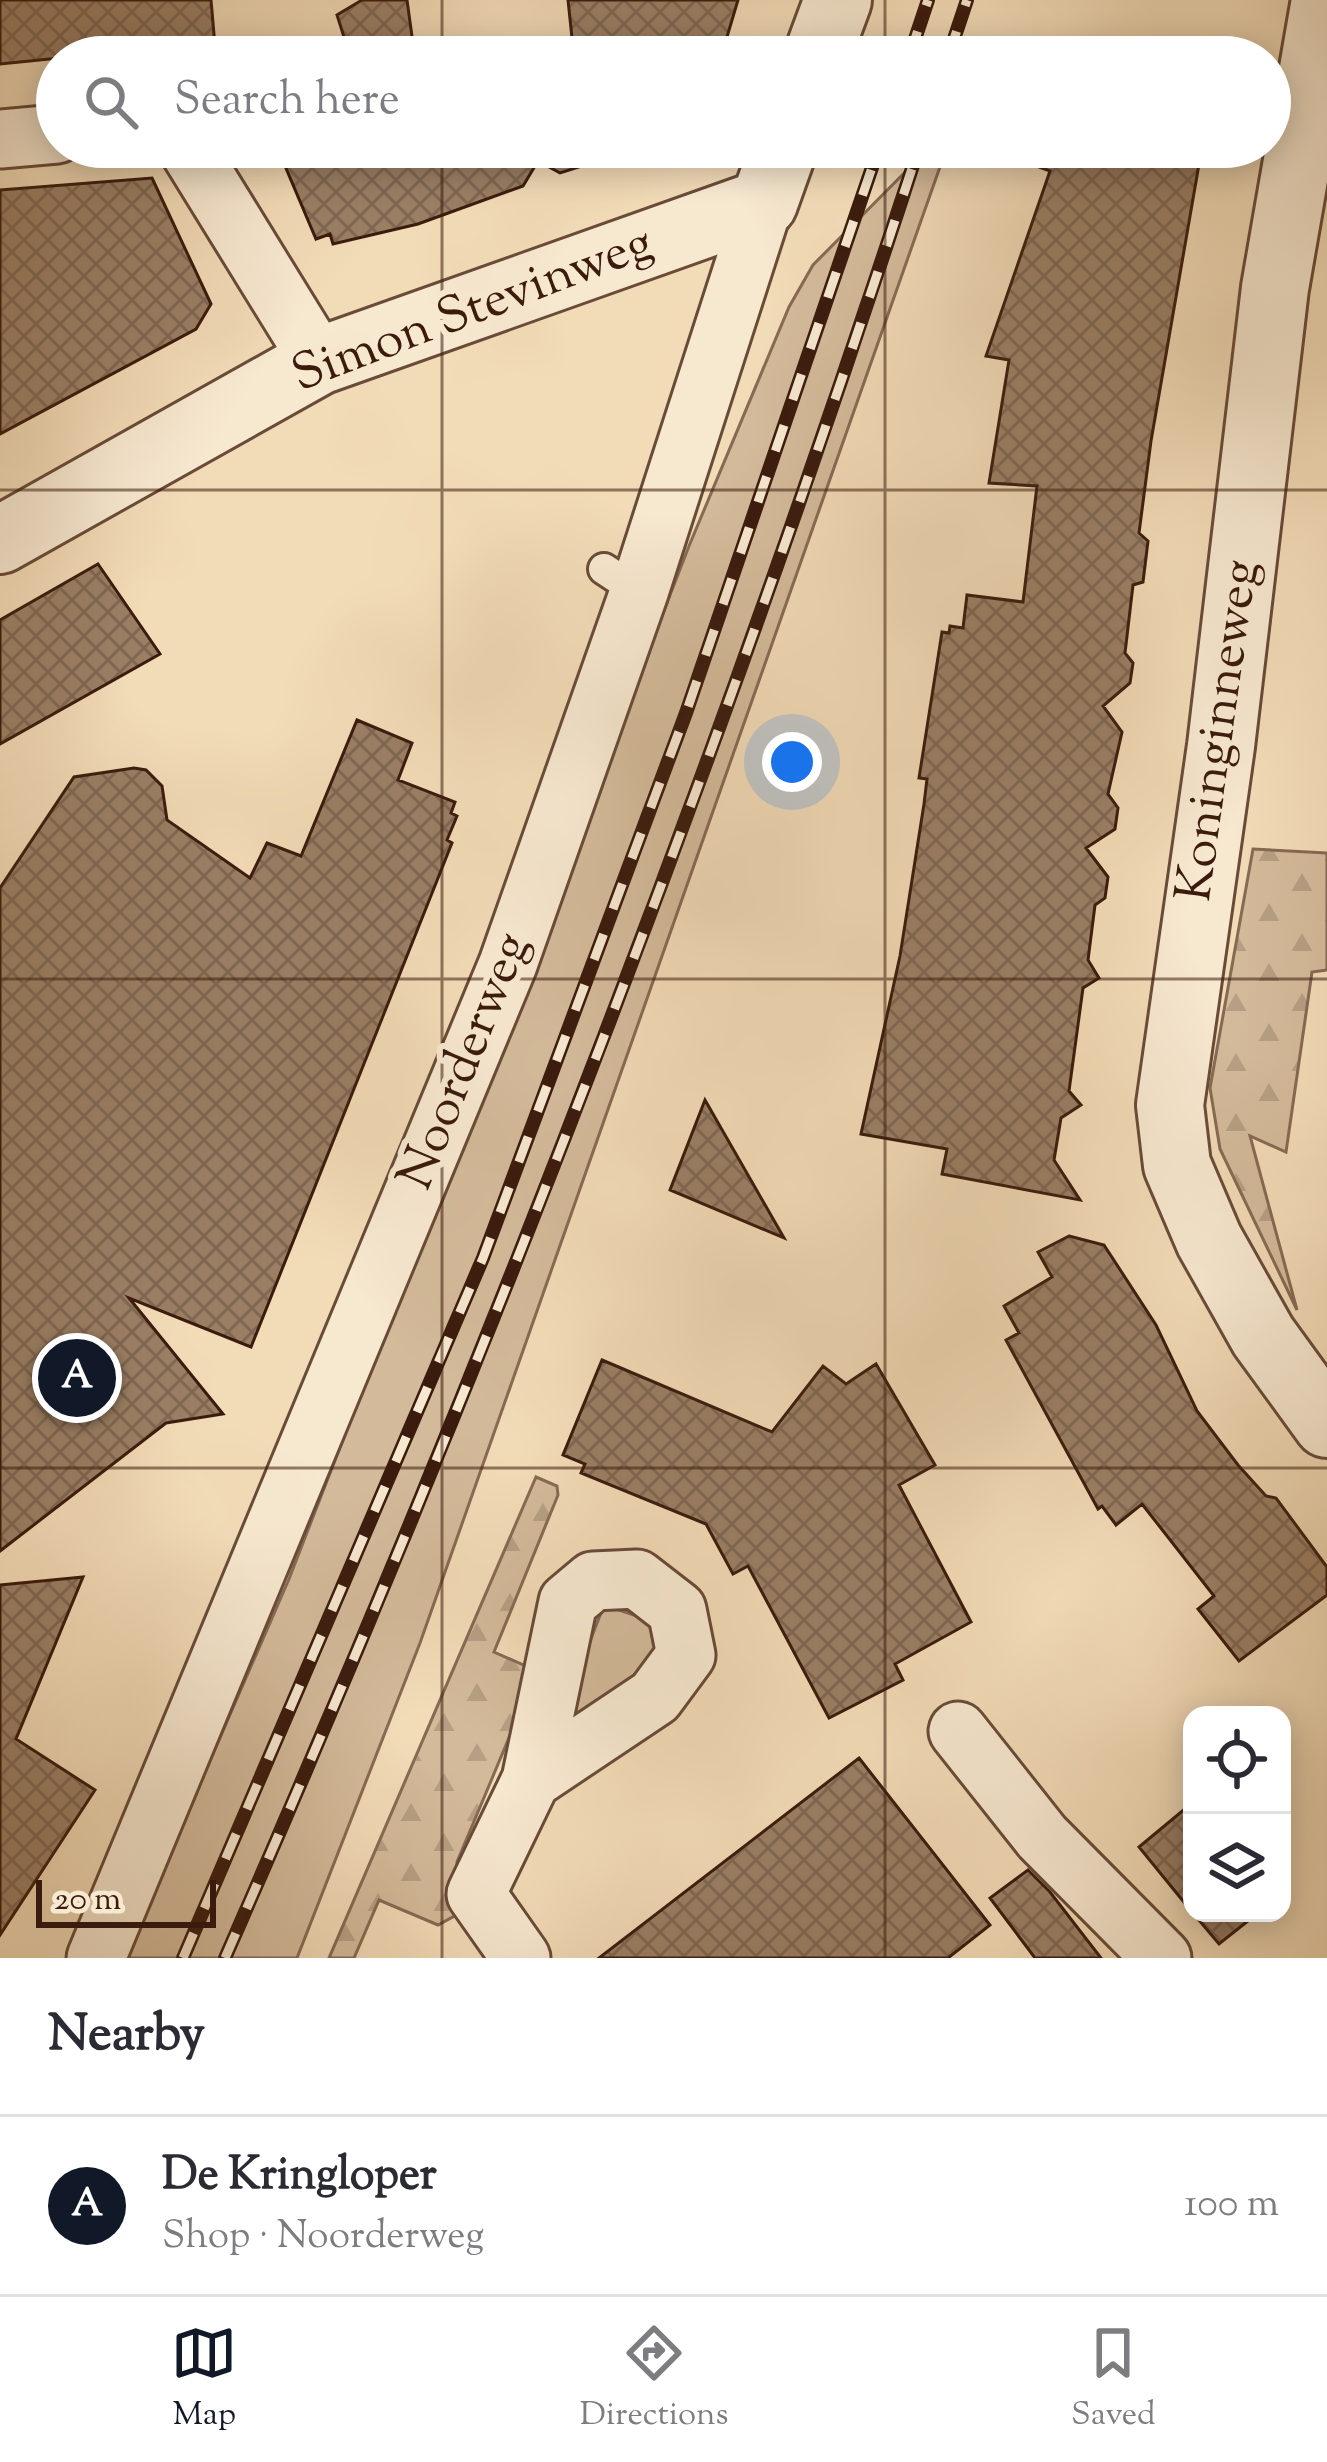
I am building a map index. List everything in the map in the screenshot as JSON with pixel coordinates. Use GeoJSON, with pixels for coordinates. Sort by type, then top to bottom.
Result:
{"type":"FeatureCollection","features":[{"type":"Feature","properties":{"kind":"street"},"geometry":{"type":"LineString","coordinates":[[825,36],[838,0]]}},
{"type":"Feature","properties":{"kind":"street","name":"Koninginneweg"},"geometry":{"type":"LineString","coordinates":[[1324,0],[1275,288],[1221,746],[1170,1105],[1177,1165],[1209,1240],[1263,1336],[1327,1424]]}},
{"type":"Feature","properties":{"kind":"street"},"geometry":{"type":"LineString","coordinates":[[0,139],[36,136]]}},
{"type":"Feature","properties":{"kind":"street"},"geometry":{"type":"LineString","coordinates":[[200,168],[320,361]]}},
{"type":"Feature","properties":{"kind":"street","name":"Simon Stevinweg"},"geometry":{"type":"LineString","coordinates":[[0,540],[320,361],[774,175]]}},
{"type":"Feature","properties":{"kind":"street","name":"Noorderweg"},"geometry":{"type":"LineString","coordinates":[[96,1958],[508,964],[622,581],[774,175]]}},
{"type":"Feature","properties":{"kind":"street"},"geometry":{"type":"LineString","coordinates":[[958,1732],[1042,1837],[1162,1958]]}},
{"type":"Feature","properties":{"kind":"street"},"geometry":{"type":"LineString","coordinates":[[521,1958],[476,1894],[531,1780]]}},
{"type":"Feature","properties":{"kind":"green space"},"geometry":{"type":"Polygon","coordinates":[[[909,168],[940,168],[420,1643],[297,1958],[124,1958],[289,1579],[689,546],[789,307],[813,265],[909,168]]]}},
{"type":"Feature","properties":{"kind":"green space"},"geometry":{"type":"Polygon","coordinates":[[[1253,849],[1327,853],[1327,970],[1312,972],[1286,1152],[1250,1136],[1297,1310],[1220,1149],[1210,1088],[1253,849]]]}},
{"type":"Feature","properties":{"kind":"green space"},"geometry":{"type":"Polygon","coordinates":[[[536,1477],[557,1486],[558,1495],[494,1652],[537,1671],[457,1862],[458,1914],[438,1925],[379,1900],[354,1958],[329,1958],[536,1477]]]}},
{"type":"Feature","properties":{"kind":"green space"},"geometry":{"type":"Polygon","coordinates":[[[604,1605],[652,1621],[666,1659],[552,1740],[604,1605]]]}},
{"type":"Feature","properties":{"kind":"building"},"geometry":{"type":"Polygon","coordinates":[[[0,0],[211,0],[214,36],[36,36],[36,60],[0,64],[0,0]]]}},
{"type":"Feature","properties":{"kind":"building"},"geometry":{"type":"Polygon","coordinates":[[[362,0],[407,0],[412,36],[344,36],[337,15],[362,0]]]}},
{"type":"Feature","properties":{"kind":"building"},"geometry":{"type":"Polygon","coordinates":[[[568,0],[738,0],[727,36],[572,36],[568,0]]]}},
{"type":"Feature","properties":{"kind":"building"},"geometry":{"type":"Polygon","coordinates":[[[286,168],[534,168],[523,186],[418,224],[333,244],[330,234],[316,239],[286,168]]]}},
{"type":"Feature","properties":{"kind":"building"},"geometry":{"type":"Polygon","coordinates":[[[1042,168],[1198,168],[1151,441],[1139,533],[1148,541],[1143,582],[1133,585],[1125,653],[1133,663],[1130,683],[1103,706],[1122,732],[1108,794],[1118,808],[1115,829],[1086,848],[1108,877],[1105,898],[1095,905],[1088,960],[1099,978],[1083,988],[1069,1091],[1081,1105],[1061,1118],[1054,1160],[1080,1200],[942,1174],[947,1149],[861,1134],[900,956],[924,804],[927,779],[919,778],[942,632],[949,633],[950,626],[963,628],[967,595],[1023,602],[1037,486],[989,483],[1009,360],[986,356],[1050,171],[1042,168]]]}},
{"type":"Feature","properties":{"kind":"building"},"geometry":{"type":"Polygon","coordinates":[[[152,178],[211,304],[196,329],[0,434],[0,190],[152,178]]]}},
{"type":"Feature","properties":{"kind":"building"},"geometry":{"type":"Polygon","coordinates":[[[98,564],[160,654],[0,744],[0,620],[98,564]]]}},
{"type":"Feature","properties":{"kind":"building"},"geometry":{"type":"Polygon","coordinates":[[[357,720],[412,743],[398,780],[455,802],[451,813],[457,816],[447,840],[452,843],[251,1347],[129,1298],[223,1414],[166,1423],[0,1551],[0,888],[74,777],[134,768],[146,770],[162,786],[167,820],[250,878],[267,843],[301,856],[357,720]]]}},
{"type":"Feature","properties":{"kind":"building"},"geometry":{"type":"Polygon","coordinates":[[[705,1100],[784,1238],[670,1190],[705,1100]]]}},
{"type":"Feature","properties":{"kind":"building"},"geometry":{"type":"Polygon","coordinates":[[[1069,1236],[1104,1245],[1156,1325],[1197,1411],[1266,1496],[1276,1498],[1327,1567],[1327,1595],[1239,1661],[1198,1609],[1214,1596],[1142,1504],[1116,1525],[1102,1506],[1098,1509],[1006,1340],[1019,1333],[1004,1306],[1052,1277],[1038,1252],[1069,1236]]]}},
{"type":"Feature","properties":{"kind":"building"},"geometry":{"type":"Polygon","coordinates":[[[602,1360],[772,1432],[823,1366],[846,1384],[876,1364],[935,1465],[899,1485],[971,1622],[895,1664],[903,1680],[829,1718],[748,1566],[733,1574],[706,1524],[581,1473],[585,1464],[563,1455],[602,1360]]]}},
{"type":"Feature","properties":{"kind":"building"},"geometry":{"type":"Polygon","coordinates":[[[83,1577],[16,1739],[95,1790],[0,1935],[0,1585],[83,1577]]]}},
{"type":"Feature","properties":{"kind":"building"},"geometry":{"type":"Polygon","coordinates":[[[859,1758],[990,1925],[948,1958],[599,1958],[859,1758]]]}},
{"type":"Feature","properties":{"kind":"building"},"geometry":{"type":"Polygon","coordinates":[[[1183,1810],[1183,1901],[1139,1847],[1183,1810]]]}},
{"type":"Feature","properties":{"kind":"building"},"geometry":{"type":"Polygon","coordinates":[[[1028,1870],[1101,1958],[1035,1958],[990,1898],[1028,1870]]]}},
{"type":"Feature","properties":{"kind":"building"},"geometry":{"type":"Polygon","coordinates":[[[1201,1922],[1247,1922],[1219,1944],[1201,1922]]]}},
{"type":"Feature","properties":{"kind":"railway"},"geometry":{"type":"LineString","coordinates":[[916,36],[928,0]]}},
{"type":"Feature","properties":{"kind":"railway"},"geometry":{"type":"LineString","coordinates":[[955,36],[967,0]]}},
{"type":"Feature","properties":{"kind":"railway"},"geometry":{"type":"LineString","coordinates":[[183,1958],[483,1258],[686,713],[872,168]]}},
{"type":"Feature","properties":{"kind":"railway"},"geometry":{"type":"LineString","coordinates":[[225,1958],[415,1511],[594,1061],[763,606],[912,168]]}},
{"type":"Feature","properties":{"kind":"place","name":"De Kringloper"},"geometry":{"type":"Point","coordinates":[77,1378]}}]}
